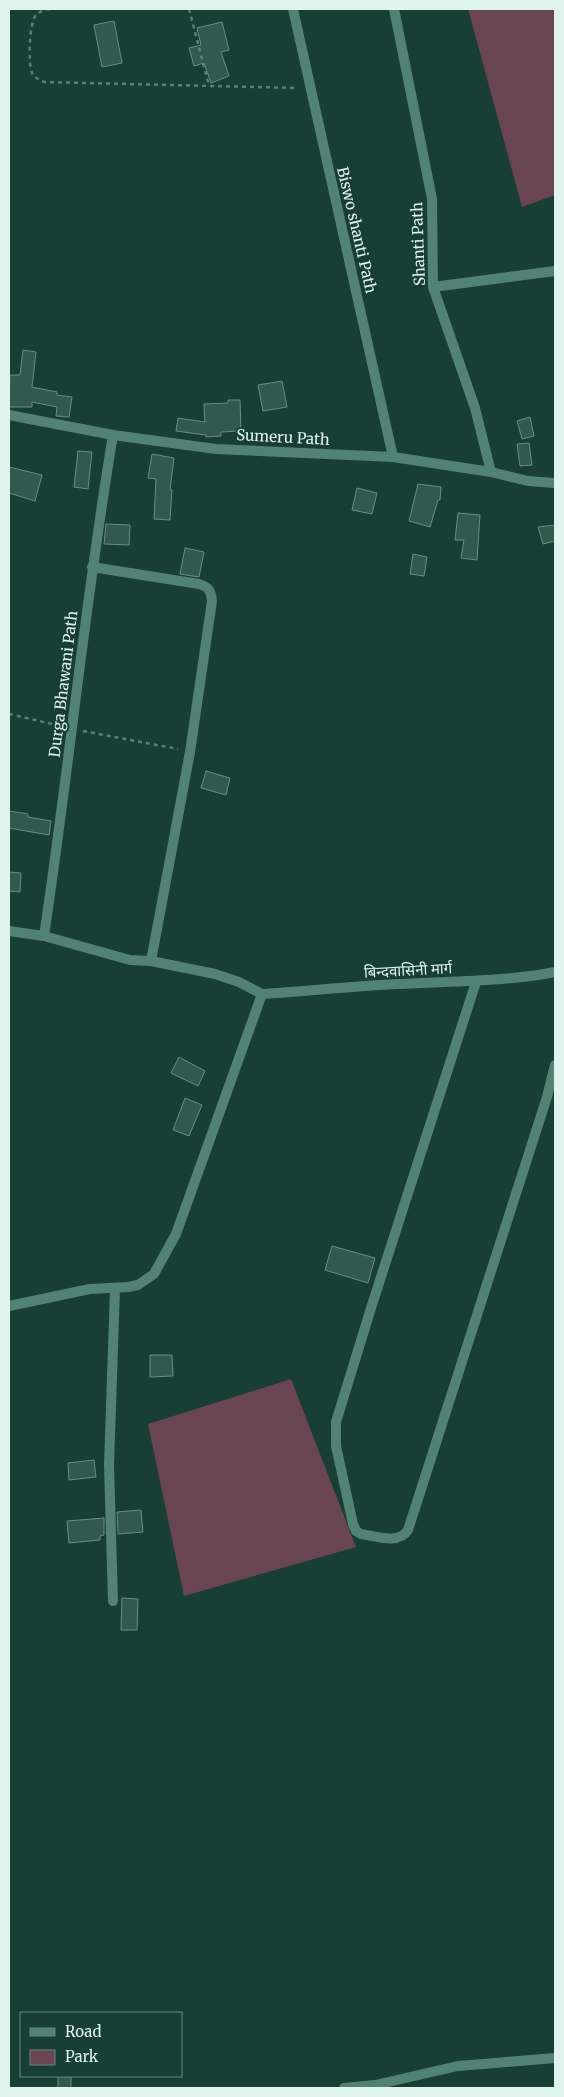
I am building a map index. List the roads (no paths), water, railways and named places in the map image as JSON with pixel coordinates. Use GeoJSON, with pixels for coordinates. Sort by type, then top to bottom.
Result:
{"type":"FeatureCollection","features":[{"type":"Feature","properties":{"kind":"street","name":"Biswo shanti Path"},"geometry":{"type":"LineString","coordinates":[[293,9],[393,457]]}},
{"type":"Feature","properties":{"kind":"street","name":"Shanti Path"},"geometry":{"type":"LineString","coordinates":[[394,9],[432,199],[433,287],[476,408],[491,472]]}},
{"type":"Feature","properties":{"kind":"street"},"geometry":{"type":"LineString","coordinates":[[433,287],[555,271]]}},
{"type":"Feature","properties":{"kind":"street","name":"Sumeru Path"},"geometry":{"type":"LineString","coordinates":[[9,415],[114,435],[216,448],[393,457],[491,472],[528,481],[555,483]]}},
{"type":"Feature","properties":{"kind":"street","name":"Durga Bhawani Path"},"geometry":{"type":"LineString","coordinates":[[44,936],[73,729],[92,567],[114,435]]}},
{"type":"Feature","properties":{"kind":"street"},"geometry":{"type":"LineString","coordinates":[[92,567],[199,584],[206,586],[210,590],[212,601],[210,626],[190,752],[151,961]]}},
{"type":"Feature","properties":{"kind":"street"},"geometry":{"type":"LineString","coordinates":[[9,931],[44,936],[130,960],[151,961],[215,974],[239,982],[262,994],[176,1234],[154,1274],[146,1281],[128,1288],[90,1289],[9,1306]]}},
{"type":"Feature","properties":{"kind":"street","name":"बिन्दवासिनी मार्ग"},"geometry":{"type":"LineString","coordinates":[[262,994],[398,984],[476,982],[526,978],[555,972]]}},
{"type":"Feature","properties":{"kind":"street"},"geometry":{"type":"LineString","coordinates":[[476,982],[336,1422],[336,1446],[353,1524],[356,1531],[361,1534],[396,1539],[405,1535],[408,1530],[544,1106],[555,1065]]}},
{"type":"Feature","properties":{"kind":"street"},"geometry":{"type":"LineString","coordinates":[[113,1601],[109,1465],[114,1288]]}},
{"type":"Feature","properties":{"kind":"street"},"geometry":{"type":"LineString","coordinates":[[344,2088],[375,2085],[458,2066],[555,2058]]}}]}
